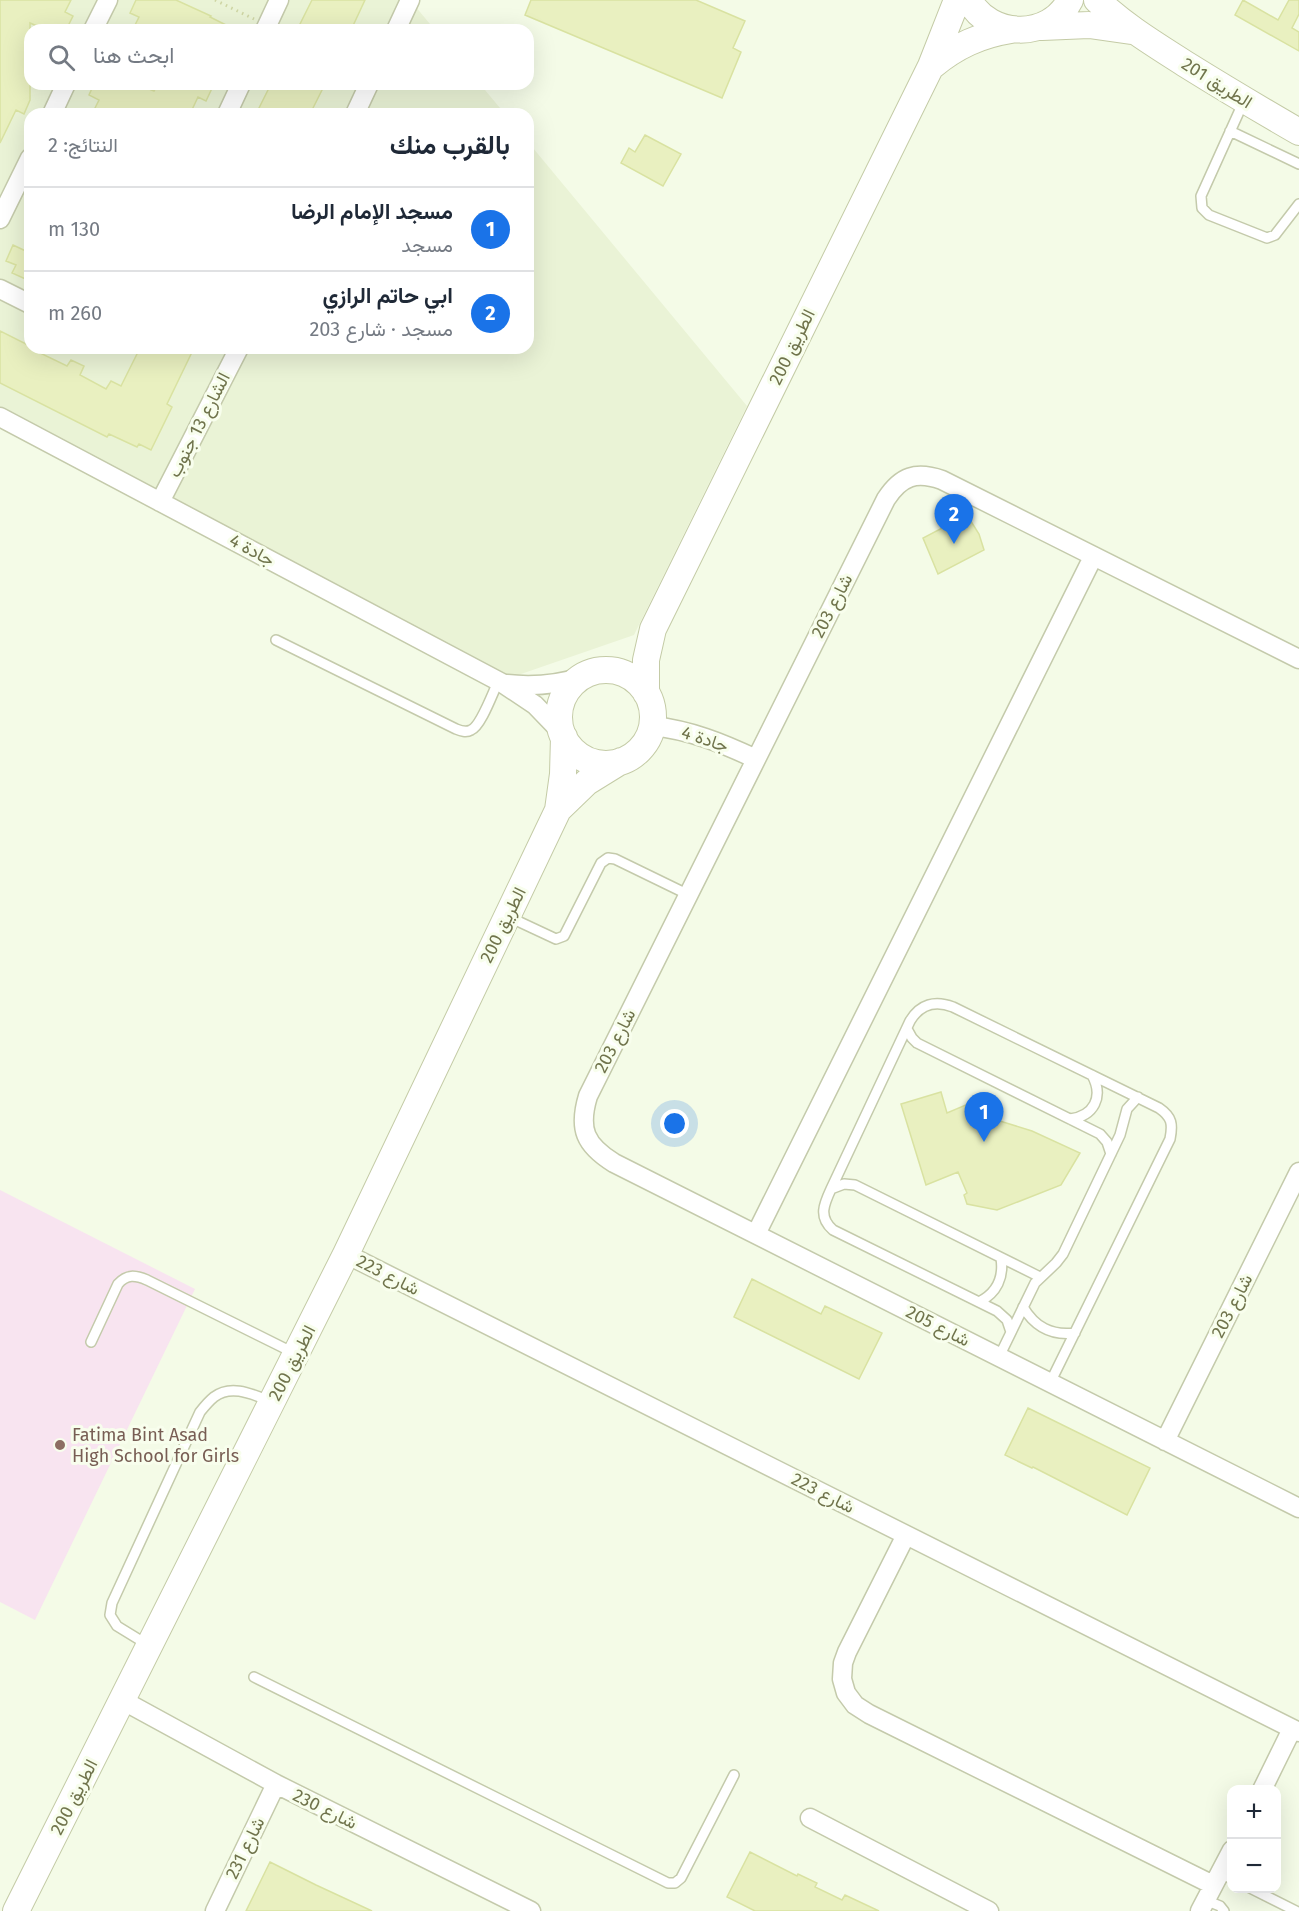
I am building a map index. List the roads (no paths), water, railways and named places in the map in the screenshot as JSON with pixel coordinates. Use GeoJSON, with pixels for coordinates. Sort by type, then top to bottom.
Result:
{"type":"FeatureCollection","features":[{"type":"Feature","properties":{"kind":"main road","name":"الطريق 200"},"geometry":{"type":"LineString","coordinates":[[646,693],[646,660],[653,628],[932,66],[957,0]]}},
{"type":"Feature","properties":{"kind":"main road"},"geometry":{"type":"LineString","coordinates":[[969,0],[984,18],[997,26],[1011,30]]}},
{"type":"Feature","properties":{"kind":"main road"},"geometry":{"type":"LineString","coordinates":[[1042,27],[1056,18],[1070,0]]}},
{"type":"Feature","properties":{"kind":"main road","name":"الطريق 201"},"geometry":{"type":"LineString","coordinates":[[1097,0],[1113,16],[1135,32],[1299,132]]}},
{"type":"Feature","properties":{"kind":"main road","name":"الطريق 201"},"geometry":{"type":"LineString","coordinates":[[1042,27],[1089,24],[1135,32]]}},
{"type":"Feature","properties":{"kind":"main road","name":"الطريق 200"},"geometry":{"type":"LineString","coordinates":[[932,66],[960,45],[976,38],[1011,30],[1042,27]]}},
{"type":"Feature","properties":{"kind":"main road","name":"الطريق 200"},"geometry":{"type":"LineString","coordinates":[[591,674],[629,652],[653,628]]}},
{"type":"Feature","properties":{"kind":"main road"},"geometry":{"type":"LineString","coordinates":[[621,673],[640,684],[646,693],[652,709],[652,726],[648,738],[642,747],[623,761],[610,764],[585,759],[575,752],[563,735],[560,722],[562,701],[566,692],[591,674],[621,673]]}},
{"type":"Feature","properties":{"kind":"main road","name":"الطريق 200"},"geometry":{"type":"LineString","coordinates":[[16,1911],[346,1254],[558,810],[563,774],[563,735]]}},
{"type":"Feature","properties":{"kind":"main road","name":"الطريق 200"},"geometry":{"type":"LineString","coordinates":[[558,810],[587,782],[623,761]]}},
{"type":"Feature","properties":{"kind":"street"},"geometry":{"type":"LineString","coordinates":[[96,24],[108,0]]}},
{"type":"Feature","properties":{"kind":"street"},"geometry":{"type":"LineString","coordinates":[[268,24],[279,0]]}},
{"type":"Feature","properties":{"kind":"street"},"geometry":{"type":"LineString","coordinates":[[399,24],[410,0]]}},
{"type":"Feature","properties":{"kind":"street"},"geometry":{"type":"LineString","coordinates":[[55,108],[63,90]]}},
{"type":"Feature","properties":{"kind":"street"},"geometry":{"type":"LineString","coordinates":[[230,108],[238,90]]}},
{"type":"Feature","properties":{"kind":"street"},"geometry":{"type":"LineString","coordinates":[[358,108],[366,90]]}},
{"type":"Feature","properties":{"kind":"street"},"geometry":{"type":"LineString","coordinates":[[0,219],[24,170]]}},
{"type":"Feature","properties":{"kind":"street"},"geometry":{"type":"LineString","coordinates":[[0,289],[24,301]]}},
{"type":"Feature","properties":{"kind":"street","name":"الشارع 13 جنوب"},"geometry":{"type":"LineString","coordinates":[[160,502],[236,354]]}},
{"type":"Feature","properties":{"kind":"street","name":"جادة 4"},"geometry":{"type":"LineString","coordinates":[[0,417],[500,683],[535,705],[563,735]]}},
{"type":"Feature","properties":{"kind":"street","name":"شارع 203"},"geometry":{"type":"LineString","coordinates":[[585,1134],[584,1109],[588,1096],[886,499],[893,487],[903,480],[916,476],[929,476],[942,480],[1299,659]]}},
{"type":"Feature","properties":{"kind":"street"},"geometry":{"type":"LineString","coordinates":[[756,1234],[1094,557]]}},
{"type":"Feature","properties":{"kind":"street","name":"جادة 4"},"geometry":{"type":"LineString","coordinates":[[500,683],[542,686],[562,683],[591,674]]}},
{"type":"Feature","properties":{"kind":"street","name":"جادة 4"},"geometry":{"type":"LineString","coordinates":[[652,726],[690,732],[710,738],[756,759]]}},
{"type":"Feature","properties":{"kind":"street","name":"شارع 205"},"geometry":{"type":"LineString","coordinates":[[585,1134],[591,1145],[614,1163],[1299,1508]]}},
{"type":"Feature","properties":{"kind":"street","name":"شارع 203"},"geometry":{"type":"LineString","coordinates":[[1165,1441],[1299,1172]]}},
{"type":"Feature","properties":{"kind":"street","name":"شارع 223"},"geometry":{"type":"LineString","coordinates":[[346,1254],[1296,1730]]}},
{"type":"Feature","properties":{"kind":"street"},"geometry":{"type":"LineString","coordinates":[[906,1534],[845,1657],[842,1671],[843,1686],[855,1705],[1214,1890],[1227,1861]]}},
{"type":"Feature","properties":{"kind":"street","name":"شارع 230"},"geometry":{"type":"LineString","coordinates":[[122,1700],[276,1784],[531,1911]]}},
{"type":"Feature","properties":{"kind":"street"},"geometry":{"type":"LineString","coordinates":[[1265,1785],[1296,1730]]}},
{"type":"Feature","properties":{"kind":"street","name":"شارع 231"},"geometry":{"type":"LineString","coordinates":[[214,1911],[276,1784]]}},
{"type":"Feature","properties":{"kind":"street"},"geometry":{"type":"LineString","coordinates":[[810,1818],[989,1911]]}},
{"type":"Feature","properties":{"kind":"lane"},"geometry":{"type":"LineString","coordinates":[[1244,100],[1201,196],[1205,212],[1267,238],[1275,235],[1299,204]]}},
{"type":"Feature","properties":{"kind":"lane"},"geometry":{"type":"LineString","coordinates":[[1230,131],[1299,164]]}},
{"type":"Feature","properties":{"kind":"lane"},"geometry":{"type":"LineString","coordinates":[[276,640],[464,732],[476,727],[500,683]]}},
{"type":"Feature","properties":{"kind":"lane"},"geometry":{"type":"LineString","coordinates":[[508,916],[556,939],[564,936],[600,863],[608,858],[615,859],[689,895]]}},
{"type":"Feature","properties":{"kind":"lane"},"geometry":{"type":"LineString","coordinates":[[1011,1332],[1007,1320],[1002,1315],[833,1230],[825,1222],[823,1212],[831,1188],[914,1014],[920,1009],[937,1003],[945,1004],[1138,1098],[1166,1113],[1172,1125],[1170,1139],[1050,1383]]}},
{"type":"Feature","properties":{"kind":"lane"},"geometry":{"type":"LineString","coordinates":[[907,1029],[917,1044],[1100,1134],[1107,1142],[1110,1154]]}},
{"type":"Feature","properties":{"kind":"lane"},"geometry":{"type":"LineString","coordinates":[[1070,1119],[1085,1115],[1095,1104],[1098,1089],[1092,1075]]}},
{"type":"Feature","properties":{"kind":"lane"},"geometry":{"type":"LineString","coordinates":[[999,1357],[1030,1291],[1040,1277],[1063,1254],[1120,1135],[1127,1109],[1138,1098]]}},
{"type":"Feature","properties":{"kind":"lane"},"geometry":{"type":"LineString","coordinates":[[831,1188],[844,1184],[855,1185],[1040,1277]]}},
{"type":"Feature","properties":{"kind":"lane"},"geometry":{"type":"LineString","coordinates":[[979,1302],[987,1298],[999,1284],[1002,1276],[1001,1258]]}},
{"type":"Feature","properties":{"kind":"lane"},"geometry":{"type":"LineString","coordinates":[[91,1342],[118,1284],[126,1277],[137,1276],[296,1354]]}},
{"type":"Feature","properties":{"kind":"lane"},"geometry":{"type":"LineString","coordinates":[[1023,1307],[1035,1323],[1044,1329],[1065,1334],[1075,1333]]}},
{"type":"Feature","properties":{"kind":"lane"},"geometry":{"type":"LineString","coordinates":[[150,1646],[117,1626],[110,1616],[112,1603],[200,1412],[214,1396],[240,1390],[272,1402]]}},
{"type":"Feature","properties":{"kind":"lane"},"geometry":{"type":"LineString","coordinates":[[254,1677],[668,1883],[675,1883],[681,1878],[734,1775]]}},
{"type":"Feature","properties":{"kind":"lane"},"geometry":{"type":"LineString","coordinates":[[1214,1890],[1224,1911]]}},
{"type":"Feature","properties":{"kind":"lane"},"geometry":{"type":"LineString","coordinates":[[1260,1893],[1296,1911]]}},
{"type":"Feature","properties":{"kind":"place","name":"ابي حاتم الرازي"},"geometry":{"type":"Point","coordinates":[954,544]}},
{"type":"Feature","properties":{"kind":"place","name":"مسجد الإمام الرضا"},"geometry":{"type":"Point","coordinates":[984,1142]}},
{"type":"Feature","properties":{"kind":"place","name":"Fatima Bint Asad High School for Girls"},"geometry":{"type":"Point","coordinates":[60,1445]}}]}
